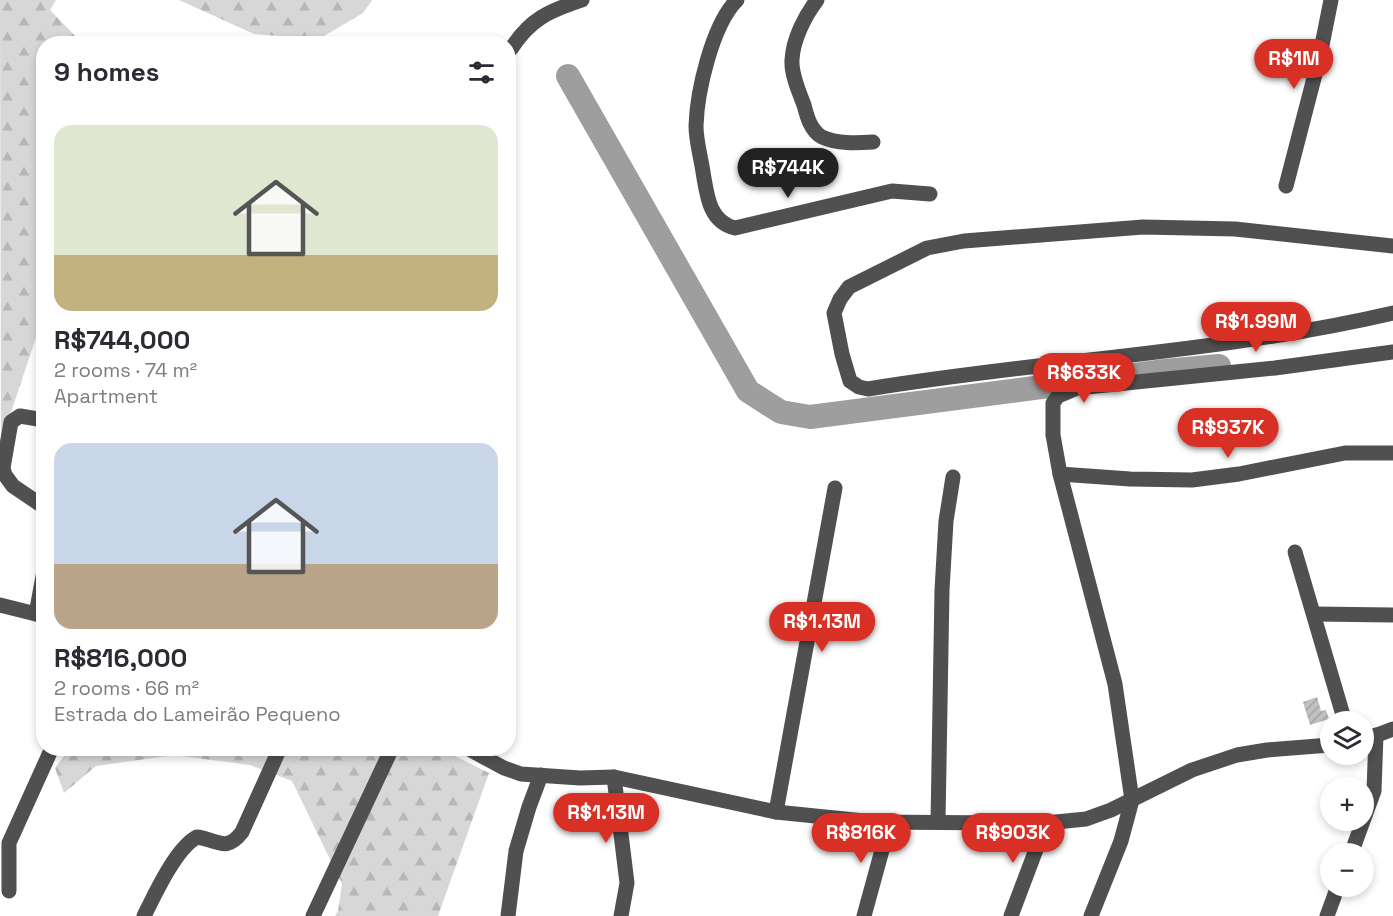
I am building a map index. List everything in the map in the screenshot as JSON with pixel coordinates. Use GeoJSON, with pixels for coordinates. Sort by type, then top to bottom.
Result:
{"type":"FeatureCollection","features":[{"type":"Feature","properties":{"kind":"street"},"geometry":{"type":"LineString","coordinates":[[516,41],[532,22],[543,15],[582,0]]}},
{"type":"Feature","properties":{"kind":"street"},"geometry":{"type":"LineString","coordinates":[[737,0],[714,35],[704,74],[696,127],[706,194],[718,220],[726,226],[735,228],[892,191],[930,194]]}},
{"type":"Feature","properties":{"kind":"street"},"geometry":{"type":"LineString","coordinates":[[817,0],[797,37],[791,61],[810,125],[821,136],[834,140],[855,143],[873,142]]}},
{"type":"Feature","properties":{"kind":"street"},"geometry":{"type":"LineString","coordinates":[[1286,186],[1320,55],[1331,0]]}},
{"type":"Feature","properties":{"kind":"street"},"geometry":{"type":"LineString","coordinates":[[1393,246],[1234,230],[1143,227],[964,241],[927,248],[849,287],[834,313],[850,381],[859,387],[868,389],[943,376],[1243,340],[1331,327],[1393,313]]}},
{"type":"Feature","properties":{"kind":"street"},"geometry":{"type":"LineString","coordinates":[[1090,916],[1121,841],[1132,800],[1115,684],[1060,474],[1053,435],[1053,403],[1058,396],[1077,388],[1275,368],[1393,352]]}},
{"type":"Feature","properties":{"kind":"street"},"geometry":{"type":"LineString","coordinates":[[36,419],[20,416],[11,422],[3,468],[7,480],[36,502]]}},
{"type":"Feature","properties":{"kind":"street"},"geometry":{"type":"LineString","coordinates":[[1060,474],[1130,479],[1192,480],[1239,474],[1345,453],[1393,453]]}},
{"type":"Feature","properties":{"kind":"street"},"geometry":{"type":"LineString","coordinates":[[938,822],[942,591],[946,521],[953,477]]}},
{"type":"Feature","properties":{"kind":"street"},"geometry":{"type":"LineString","coordinates":[[776,812],[835,488]]}},
{"type":"Feature","properties":{"kind":"street"},"geometry":{"type":"LineString","coordinates":[[1295,552],[1342,711]]}},
{"type":"Feature","properties":{"kind":"street"},"geometry":{"type":"LineString","coordinates":[[0,605],[36,614]]}},
{"type":"Feature","properties":{"kind":"street"},"geometry":{"type":"LineString","coordinates":[[1314,614],[1393,615]]}},
{"type":"Feature","properties":{"kind":"street"},"geometry":{"type":"LineString","coordinates":[[1374,736],[1393,729]]}},
{"type":"Feature","properties":{"kind":"street"},"geometry":{"type":"LineString","coordinates":[[481,756],[521,774],[614,777],[776,812],[874,822],[1046,823],[1086,819],[1132,800],[1192,770],[1237,755],[1320,746]]}},
{"type":"Feature","properties":{"kind":"street"},"geometry":{"type":"LineString","coordinates":[[9,891],[9,843],[48,756]]}},
{"type":"Feature","properties":{"kind":"street"},"geometry":{"type":"LineString","coordinates":[[144,916],[177,856],[189,841],[197,837],[221,844],[235,841],[242,832],[276,756]]}},
{"type":"Feature","properties":{"kind":"street"},"geometry":{"type":"LineString","coordinates":[[313,916],[388,756]]}},
{"type":"Feature","properties":{"kind":"street"},"geometry":{"type":"LineString","coordinates":[[1355,843],[1374,791],[1372,765]]}},
{"type":"Feature","properties":{"kind":"street"},"geometry":{"type":"LineString","coordinates":[[508,916],[516,851],[541,775]]}},
{"type":"Feature","properties":{"kind":"street"},"geometry":{"type":"LineString","coordinates":[[614,777],[627,883],[621,916]]}},
{"type":"Feature","properties":{"kind":"street"},"geometry":{"type":"LineString","coordinates":[[864,916],[890,821]]}},
{"type":"Feature","properties":{"kind":"street"},"geometry":{"type":"LineString","coordinates":[[1011,916],[1046,823]]}},
{"type":"Feature","properties":{"kind":"street"},"geometry":{"type":"LineString","coordinates":[[1327,916],[1334,897]]}},
{"type":"Feature","properties":{"kind":"green space"},"geometry":{"type":"Polygon","coordinates":[[[0,0],[56,0],[50,10],[75,36],[36,36],[36,338],[1,442],[0,0]]]}},
{"type":"Feature","properties":{"kind":"green space"},"geometry":{"type":"Polygon","coordinates":[[[179,0],[372,0],[363,13],[324,36],[254,34],[179,0]]]}},
{"type":"Feature","properties":{"kind":"green space"},"geometry":{"type":"Polygon","coordinates":[[[64,756],[167,756],[96,766],[64,793],[55,768],[64,756]]]}},
{"type":"Feature","properties":{"kind":"green space"},"geometry":{"type":"Polygon","coordinates":[[[182,756],[455,756],[489,773],[438,916],[335,916],[338,911],[342,884],[292,781],[250,765],[182,756]]]}},
{"type":"Feature","properties":{"kind":"building"},"geometry":{"type":"Polygon","coordinates":[[[1317,697],[1321,711],[1320,722],[1310,725],[1303,702],[1317,697]]]}},
{"type":"Feature","properties":{"kind":"waterway"},"geometry":{"type":"LineString","coordinates":[[568,76],[748,391],[781,412],[810,417],[1219,366]]}}]}
